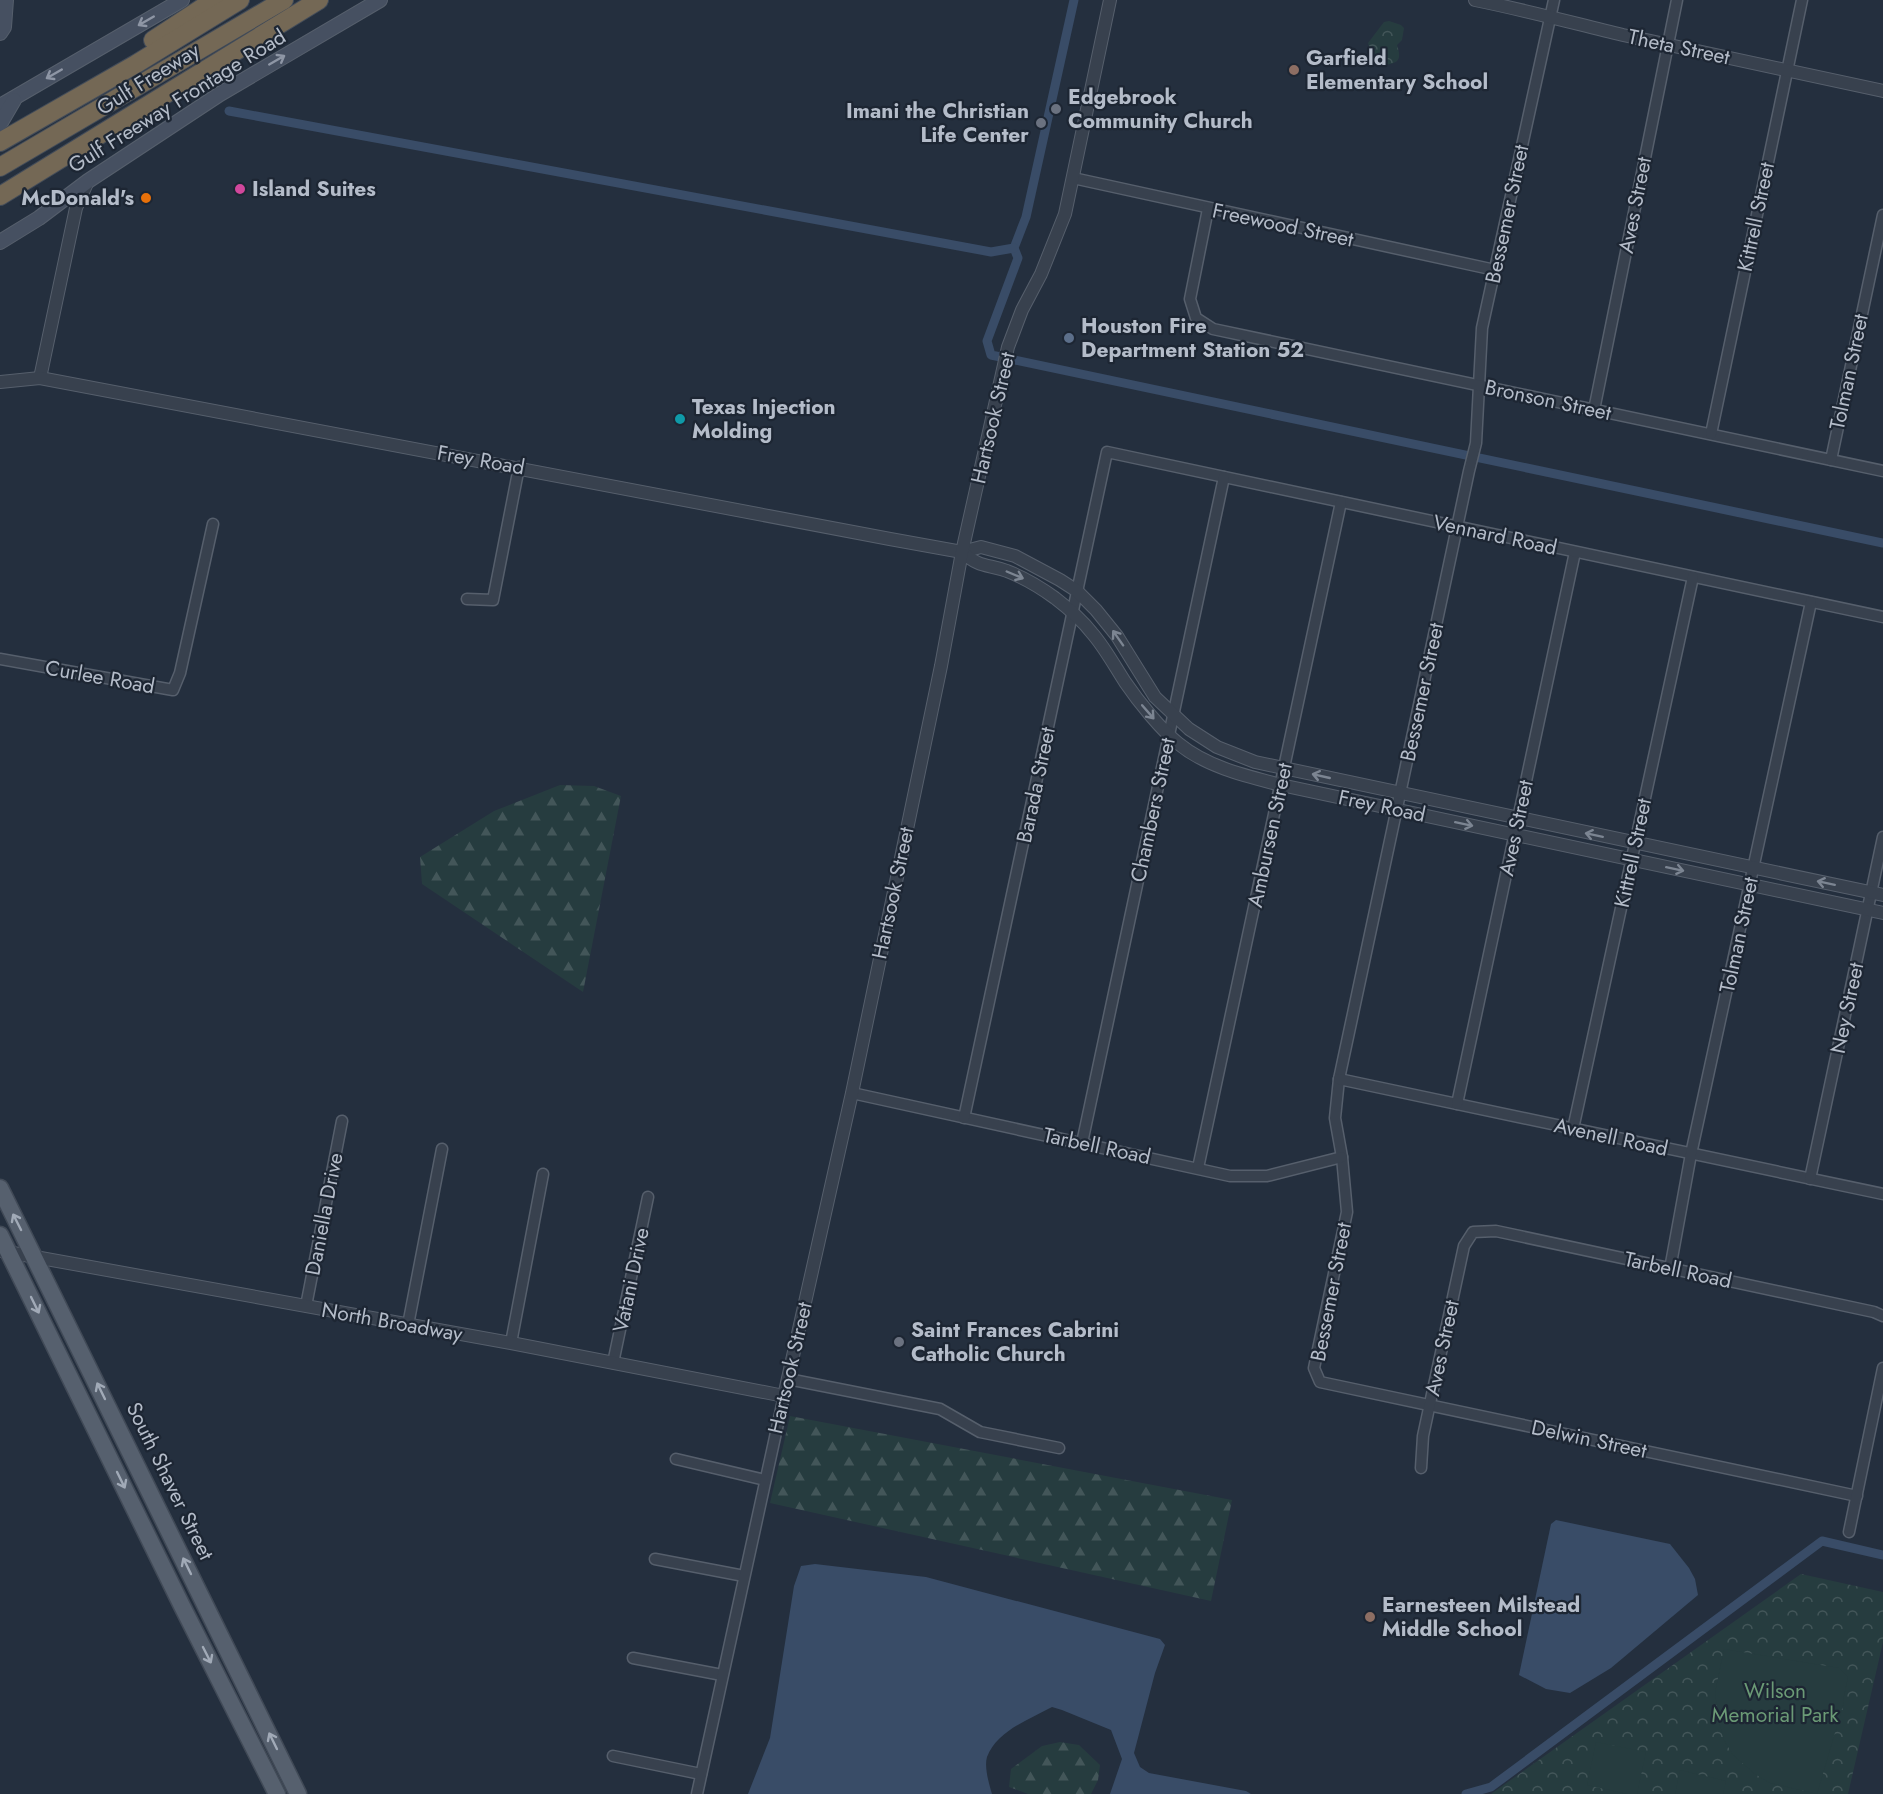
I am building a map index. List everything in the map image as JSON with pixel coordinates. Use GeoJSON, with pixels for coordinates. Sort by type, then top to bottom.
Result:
{"type":"FeatureCollection","features":[{"type":"Feature","properties":{"kind":"highway"},"geometry":{"type":"LineString","coordinates":[[136,64],[148,42],[214,0]]}},
{"type":"Feature","properties":{"kind":"highway","name":"Gulf Freeway"},"geometry":{"type":"LineString","coordinates":[[0,142],[136,64],[240,0]]}},
{"type":"Feature","properties":{"kind":"highway","name":"Gulf Freeway"},"geometry":{"type":"LineString","coordinates":[[0,167],[284,0]]}},
{"type":"Feature","properties":{"kind":"highway","name":"Gulf Freeway"},"geometry":{"type":"LineString","coordinates":[[7,192],[319,0]]}},
{"type":"Feature","properties":{"kind":"main road"},"geometry":{"type":"LineString","coordinates":[[0,33],[4,27],[6,0]]}},
{"type":"Feature","properties":{"kind":"main road"},"geometry":{"type":"LineString","coordinates":[[0,106],[182,0]]}},
{"type":"Feature","properties":{"kind":"main road","name":"Gulf Freeway Frontage Road"},"geometry":{"type":"LineString","coordinates":[[0,242],[220,94],[381,0]]}},
{"type":"Feature","properties":{"kind":"main road"},"geometry":{"type":"LineString","coordinates":[[0,124],[16,96]]}},
{"type":"Feature","properties":{"kind":"main road"},"geometry":{"type":"LineString","coordinates":[[0,227],[22,228]]}},
{"type":"Feature","properties":{"kind":"main road","name":"South Shaver Street"},"geometry":{"type":"LineString","coordinates":[[0,1188],[298,1794]]}},
{"type":"Feature","properties":{"kind":"main road","name":"South Shaver Street"},"geometry":{"type":"LineString","coordinates":[[0,1235],[4,1252],[277,1794]]}},
{"type":"Feature","properties":{"kind":"main road"},"geometry":{"type":"LineString","coordinates":[[138,1516],[158,1507]]}},
{"type":"Feature","properties":{"kind":"main road"},"geometry":{"type":"LineString","coordinates":[[182,1606],[202,1597]]}},
{"type":"Feature","properties":{"kind":"main road"},"geometry":{"type":"LineString","coordinates":[[243,1725],[261,1717]]}},
{"type":"Feature","properties":{"kind":"street","name":"Hartsook Street"},"geometry":{"type":"LineString","coordinates":[[697,1794],[852,1094],[962,552],[1003,368],[1022,310],[1041,274],[1065,214],[1110,0]]}},
{"type":"Feature","properties":{"kind":"street","name":"Theta Street"},"geometry":{"type":"LineString","coordinates":[[1475,0],[1668,45],[1883,91]]}},
{"type":"Feature","properties":{"kind":"street","name":"Bessemer Street"},"geometry":{"type":"LineString","coordinates":[[1320,1382],[1314,1368],[1347,1212],[1342,1157],[1335,1118],[1339,1079],[1476,443],[1482,328],[1554,0]]}},
{"type":"Feature","properties":{"kind":"street","name":"Aves Street"},"geometry":{"type":"LineString","coordinates":[[1594,410],[1677,0]]}},
{"type":"Feature","properties":{"kind":"street","name":"Kittrell Street"},"geometry":{"type":"LineString","coordinates":[[1711,434],[1802,0]]}},
{"type":"Feature","properties":{"kind":"street","name":"Freewood Street"},"geometry":{"type":"LineString","coordinates":[[1073,178],[1495,270]]}},
{"type":"Feature","properties":{"kind":"street"},"geometry":{"type":"LineString","coordinates":[[40,378],[67,244],[76,208],[88,181]]}},
{"type":"Feature","properties":{"kind":"street","name":"Bronson Street"},"geometry":{"type":"LineString","coordinates":[[1208,209],[1190,299],[1196,318],[1213,329],[1883,471]]}},
{"type":"Feature","properties":{"kind":"street","name":"Tolman Street"},"geometry":{"type":"LineString","coordinates":[[1831,459],[1883,214]]}},
{"type":"Feature","properties":{"kind":"street","name":"Frey Road"},"geometry":{"type":"LineString","coordinates":[[0,382],[40,378],[962,552],[981,547],[1015,556],[1034,564],[1077,591],[1117,636],[1155,697],[1189,729],[1217,747],[1255,762],[1877,894]]}},
{"type":"Feature","properties":{"kind":"street","name":"Vennard Road"},"geometry":{"type":"LineString","coordinates":[[1107,452],[1883,617]]}},
{"type":"Feature","properties":{"kind":"street","name":"Barada Street"},"geometry":{"type":"LineString","coordinates":[[964,1118],[1107,452]]}},
{"type":"Feature","properties":{"kind":"street"},"geometry":{"type":"LineString","coordinates":[[467,599],[492,600],[519,467]]}},
{"type":"Feature","properties":{"kind":"street","name":"Chambers Street"},"geometry":{"type":"LineString","coordinates":[[1082,1143],[1224,477]]}},
{"type":"Feature","properties":{"kind":"street","name":"Ambursen Street"},"geometry":{"type":"LineString","coordinates":[[1198,1168],[1341,502]]}},
{"type":"Feature","properties":{"kind":"street","name":"Curlee Road"},"geometry":{"type":"LineString","coordinates":[[0,659],[173,690],[180,673],[213,524]]}},
{"type":"Feature","properties":{"kind":"street","name":"Frey Road"},"geometry":{"type":"LineString","coordinates":[[962,552],[974,563],[1004,570],[1035,584],[1072,614],[1091,631],[1114,662],[1124,681],[1169,734],[1179,744],[1206,761],[1245,776],[1883,913]]}},
{"type":"Feature","properties":{"kind":"street","name":"Aves Street"},"geometry":{"type":"LineString","coordinates":[[1457,1104],[1575,552]]}},
{"type":"Feature","properties":{"kind":"street","name":"Kittrell Street"},"geometry":{"type":"LineString","coordinates":[[1573,1129],[1693,577]]}},
{"type":"Feature","properties":{"kind":"street","name":"Tolman Street"},"geometry":{"type":"LineString","coordinates":[[1670,1269],[1691,1154],[1811,602]]}},
{"type":"Feature","properties":{"kind":"street","name":"Ney Street"},"geometry":{"type":"LineString","coordinates":[[1810,1179],[1868,910],[1877,894],[1883,837]]}},
{"type":"Feature","properties":{"kind":"street","name":"Avenell Road"},"geometry":{"type":"LineString","coordinates":[[1339,1079],[1883,1194]]}},
{"type":"Feature","properties":{"kind":"street","name":"Tarbell Road"},"geometry":{"type":"LineString","coordinates":[[852,1094],[1230,1176],[1267,1176],[1342,1157]]}},
{"type":"Feature","properties":{"kind":"street","name":"Daniella Drive"},"geometry":{"type":"LineString","coordinates":[[306,1306],[342,1121]]}},
{"type":"Feature","properties":{"kind":"street"},"geometry":{"type":"LineString","coordinates":[[408,1325],[442,1149]]}},
{"type":"Feature","properties":{"kind":"street"},"geometry":{"type":"LineString","coordinates":[[511,1343],[543,1174]]}},
{"type":"Feature","properties":{"kind":"street","name":"Vatani Drive"},"geometry":{"type":"LineString","coordinates":[[613,1363],[648,1197]]}},
{"type":"Feature","properties":{"kind":"street","name":"Aves Street"},"geometry":{"type":"LineString","coordinates":[[1421,1468],[1423,1436],[1464,1246],[1473,1232]]}},
{"type":"Feature","properties":{"kind":"street","name":"Tarbell Road"},"geometry":{"type":"LineString","coordinates":[[1473,1232],[1496,1232],[1874,1312],[1883,1316]]}},
{"type":"Feature","properties":{"kind":"street","name":"North Broadway"},"geometry":{"type":"LineString","coordinates":[[4,1252],[511,1343],[784,1396]]}},
{"type":"Feature","properties":{"kind":"street"},"geometry":{"type":"LineString","coordinates":[[1850,1532],[1883,1368]]}},
{"type":"Feature","properties":{"kind":"street"},"geometry":{"type":"LineString","coordinates":[[788,1379],[940,1409],[980,1432],[1059,1449]]}},
{"type":"Feature","properties":{"kind":"street","name":"Delwin Street"},"geometry":{"type":"LineString","coordinates":[[1320,1382],[1857,1496]]}},
{"type":"Feature","properties":{"kind":"street"},"geometry":{"type":"LineString","coordinates":[[676,1459],[765,1480]]}},
{"type":"Feature","properties":{"kind":"street"},"geometry":{"type":"LineString","coordinates":[[655,1559],[744,1576]]}},
{"type":"Feature","properties":{"kind":"street"},"geometry":{"type":"LineString","coordinates":[[633,1658],[722,1675]]}},
{"type":"Feature","properties":{"kind":"street"},"geometry":{"type":"LineString","coordinates":[[613,1756],[701,1774]]}},
{"type":"Feature","properties":{"kind":"green space"},"geometry":{"type":"Polygon","coordinates":[[[1389,21],[1404,28],[1402,40],[1397,45],[1399,55],[1394,63],[1380,66],[1372,56],[1368,43],[1384,22],[1389,21]]]}},
{"type":"Feature","properties":{"kind":"green space"},"geometry":{"type":"Polygon","coordinates":[[[560,785],[594,786],[621,796],[583,992],[422,884],[420,857],[494,811],[560,785]]]}},
{"type":"Feature","properties":{"kind":"green space"},"geometry":{"type":"Polygon","coordinates":[[[790,1416],[1232,1500],[1211,1601],[770,1503],[790,1416]]]}},
{"type":"Feature","properties":{"kind":"green space","name":"Wilson Memorial Park"},"geometry":{"type":"Polygon","coordinates":[[[1801,1574],[1883,1592],[1883,1642],[1848,1794],[1491,1794],[1801,1574]]]}},
{"type":"Feature","properties":{"kind":"green space"},"geometry":{"type":"Polygon","coordinates":[[[1724,1649],[1839,1668],[1848,1677],[1844,1702],[1817,1794],[1770,1783],[1755,1774],[1733,1755],[1724,1740],[1715,1693],[1724,1649]]]}},
{"type":"Feature","properties":{"kind":"green space"},"geometry":{"type":"Polygon","coordinates":[[[1060,1742],[1079,1745],[1100,1765],[1098,1780],[1091,1794],[1028,1794],[1009,1787],[1011,1769],[1042,1746],[1060,1742]]]}},
{"type":"Feature","properties":{"kind":"green space"},"geometry":{"type":"Polygon","coordinates":[[[1596,1742],[1646,1752],[1637,1794],[1587,1785],[1596,1742]]]}},
{"type":"Feature","properties":{"kind":"green space"},"geometry":{"type":"Polygon","coordinates":[[[1680,1770],[1726,1781],[1723,1794],[1675,1794],[1680,1770]]]}},
{"type":"Feature","properties":{"kind":"water"},"geometry":{"type":"Polygon","coordinates":[[[1556,1520],[1670,1544],[1689,1568],[1695,1579],[1698,1595],[1611,1668],[1570,1693],[1546,1689],[1519,1675],[1551,1524],[1556,1520]]]}},
{"type":"Feature","properties":{"kind":"water"},"geometry":{"type":"Polygon","coordinates":[[[815,1564],[926,1577],[1160,1639],[1165,1645],[1155,1673],[1134,1753],[1140,1767],[1149,1773],[1246,1791],[1251,1794],[1110,1794],[1122,1759],[1111,1730],[1052,1707],[1014,1727],[992,1748],[987,1757],[986,1766],[992,1794],[748,1794],[770,1738],[794,1586],[801,1566],[815,1564]]]}},
{"type":"Feature","properties":{"kind":"waterway"},"geometry":{"type":"LineString","coordinates":[[1074,0],[1026,217],[1014,248],[1018,258],[987,341],[991,355],[1883,543]]}},
{"type":"Feature","properties":{"kind":"waterway"},"geometry":{"type":"LineString","coordinates":[[229,111],[991,252],[1014,248]]}},
{"type":"Feature","properties":{"kind":"waterway"},"geometry":{"type":"LineString","coordinates":[[1466,1794],[1491,1787],[1822,1541],[1883,1555]]}},
{"type":"Feature","properties":{"kind":"place","name":"Garfield Elementary School"},"geometry":{"type":"Point","coordinates":[1294,70]}},
{"type":"Feature","properties":{"kind":"place","name":"Edgebrook Community Church"},"geometry":{"type":"Point","coordinates":[1056,109]}},
{"type":"Feature","properties":{"kind":"place","name":"Imani the Christian Life Center"},"geometry":{"type":"Point","coordinates":[1041,123]}},
{"type":"Feature","properties":{"kind":"place","name":"Island Suites"},"geometry":{"type":"Point","coordinates":[240,189]}},
{"type":"Feature","properties":{"kind":"place","name":"McDonald's"},"geometry":{"type":"Point","coordinates":[146,198]}},
{"type":"Feature","properties":{"kind":"place","name":"Houston Fire Department Station 52"},"geometry":{"type":"Point","coordinates":[1069,338]}},
{"type":"Feature","properties":{"kind":"place","name":"Texas Injection Molding"},"geometry":{"type":"Point","coordinates":[680,419]}},
{"type":"Feature","properties":{"kind":"place","name":"Saint Frances Cabrini Catholic Church"},"geometry":{"type":"Point","coordinates":[899,1342]}},
{"type":"Feature","properties":{"kind":"place","name":"Earnesteen Milstead Middle School"},"geometry":{"type":"Point","coordinates":[1370,1617]}}]}
